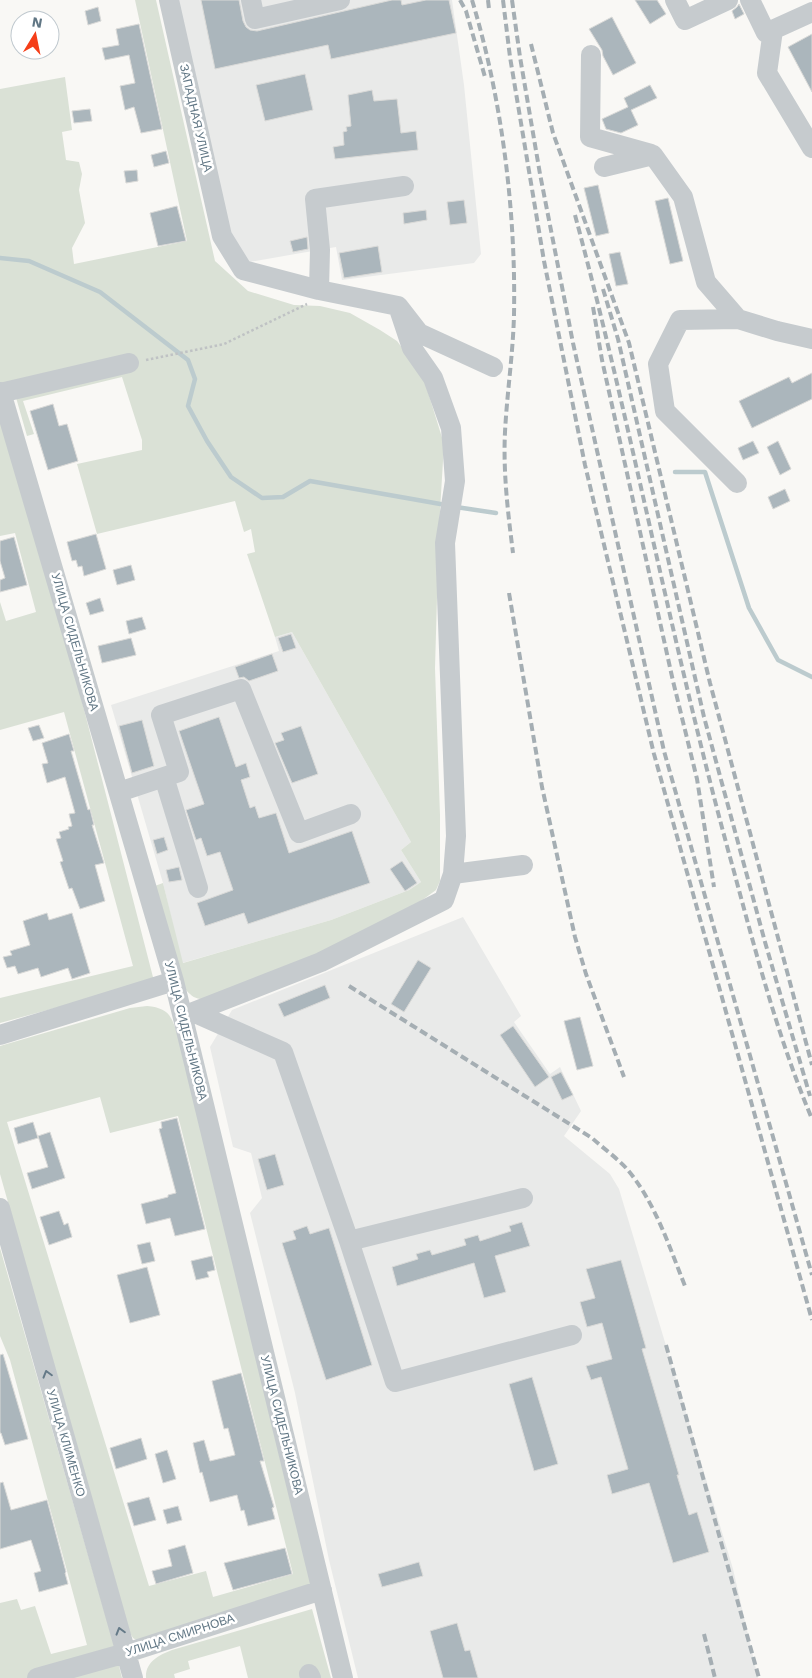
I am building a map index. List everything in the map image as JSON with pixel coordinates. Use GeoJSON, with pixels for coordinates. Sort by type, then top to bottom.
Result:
{"type":"FeatureCollection","features":[{"type":"Feature","properties":{"kind":"street","name":"ЗАПАДНАЯ УЛИЦА"},"geometry":{"type":"LineString","coordinates":[[169,0],[222,236],[243,270],[319,290],[398,306]]}},
{"type":"Feature","properties":{"kind":"street"},"geometry":{"type":"LineString","coordinates":[[251,0],[255,19],[340,0]]}},
{"type":"Feature","properties":{"kind":"street"},"geometry":{"type":"LineString","coordinates":[[675,0],[685,20],[728,0]]}},
{"type":"Feature","properties":{"kind":"street"},"geometry":{"type":"LineString","coordinates":[[750,0],[769,31],[767,73],[812,148]]}},
{"type":"Feature","properties":{"kind":"street"},"geometry":{"type":"LineString","coordinates":[[769,31],[811,14]]}},
{"type":"Feature","properties":{"kind":"street"},"geometry":{"type":"LineString","coordinates":[[592,55],[590,137],[653,155],[683,197],[706,282],[738,318]]}},
{"type":"Feature","properties":{"kind":"street"},"geometry":{"type":"LineString","coordinates":[[604,167],[653,155]]}},
{"type":"Feature","properties":{"kind":"street"},"geometry":{"type":"LineString","coordinates":[[319,290],[320,250],[315,199],[404,186]]}},
{"type":"Feature","properties":{"kind":"street"},"geometry":{"type":"LineString","coordinates":[[398,306],[418,333],[493,367]]}},
{"type":"Feature","properties":{"kind":"street"},"geometry":{"type":"LineString","coordinates":[[188,1014],[321,962],[444,900],[453,874],[456,836],[445,543],[455,482],[451,428],[433,378],[412,348],[398,306]]}},
{"type":"Feature","properties":{"kind":"street"},"geometry":{"type":"LineString","coordinates":[[737,483],[665,411],[658,364],[680,320],[738,318],[777,331],[812,339]]}},
{"type":"Feature","properties":{"kind":"street"},"geometry":{"type":"LineString","coordinates":[[0,392],[129,363]]}},
{"type":"Feature","properties":{"kind":"street","name":"УЛИЦА СИДЕЛЬНИКОВА"},"geometry":{"type":"LineString","coordinates":[[0,392],[174,981],[188,1014],[343,1678]]}},
{"type":"Feature","properties":{"kind":"street"},"geometry":{"type":"LineString","coordinates":[[119,792],[179,772],[161,715],[241,689],[299,833],[351,814]]}},
{"type":"Feature","properties":{"kind":"street"},"geometry":{"type":"LineString","coordinates":[[164,778],[198,888]]}},
{"type":"Feature","properties":{"kind":"street"},"geometry":{"type":"LineString","coordinates":[[453,874],[523,865]]}},
{"type":"Feature","properties":{"kind":"street"},"geometry":{"type":"LineString","coordinates":[[0,1035],[174,981]]}},
{"type":"Feature","properties":{"kind":"street"},"geometry":{"type":"LineString","coordinates":[[188,1014],[284,1052],[396,1382],[572,1335]]}},
{"type":"Feature","properties":{"kind":"street"},"geometry":{"type":"LineString","coordinates":[[349,1241],[523,1198]]}},
{"type":"Feature","properties":{"kind":"street","name":"УЛИЦА КЛИМЕНКО"},"geometry":{"type":"LineString","coordinates":[[0,1208],[133,1678]]}},
{"type":"Feature","properties":{"kind":"street","name":"УЛИЦА СМИРНОВА"},"geometry":{"type":"LineString","coordinates":[[37,1678],[126,1653],[322,1590]]}},
{"type":"Feature","properties":{"kind":"path"},"geometry":{"type":"LineString","coordinates":[[129,363],[224,344],[308,304],[319,290]]}},
{"type":"Feature","properties":{"kind":"shaded area"},"geometry":{"type":"Polygon","coordinates":[[[135,0],[156,0],[215,261],[248,291],[294,305],[320,306],[350,313],[397,341],[423,376],[444,444],[439,528],[435,668],[440,815],[440,881],[436,890],[421,901],[314,961],[208,1000],[198,999],[190,994],[178,975],[152,887],[163,883],[183,963],[331,920],[409,890],[421,882],[401,850],[411,842],[292,632],[275,637],[247,554],[255,552],[251,529],[244,532],[235,501],[97,534],[77,464],[142,450],[142,440],[122,377],[23,401],[34,434],[27,436],[13,387],[0,390],[0,89],[65,77],[72,130],[62,132],[66,160],[79,162],[82,174],[79,190],[85,223],[72,248],[74,264],[187,241],[135,0]]]}},
{"type":"Feature","properties":{"kind":"shaded area"},"geometry":{"type":"Polygon","coordinates":[[[178,0],[452,0],[464,85],[481,254],[474,263],[342,280],[336,247],[249,262],[232,245],[178,0]]]}},
{"type":"Feature","properties":{"kind":"shaded area"},"geometry":{"type":"Polygon","coordinates":[[[0,420],[72,663],[154,981],[0,1023],[0,998],[133,966],[64,712],[0,730],[0,602],[6,621],[36,612],[15,533],[0,536],[0,420]]]}},
{"type":"Feature","properties":{"kind":"shaded area"},"geometry":{"type":"Polygon","coordinates":[[[292,632],[411,842],[401,850],[421,882],[409,890],[331,920],[182,963],[163,883],[111,705],[279,651],[275,637],[292,632]]]}},
{"type":"Feature","properties":{"kind":"shaded area"},"geometry":{"type":"Polygon","coordinates":[[[463,917],[521,1016],[514,1022],[550,1074],[560,1067],[581,1111],[564,1136],[610,1174],[619,1189],[733,1569],[758,1678],[358,1678],[329,1560],[295,1393],[250,1213],[262,1198],[251,1153],[233,1147],[210,1047],[232,1010],[463,917]]]}},
{"type":"Feature","properties":{"kind":"shaded area"},"geometry":{"type":"Polygon","coordinates":[[[147,1006],[164,1010],[173,1021],[177,1033],[315,1588],[138,1641],[130,1633],[0,1174],[0,1046],[130,1008],[147,1006]],[[100,1097],[7,1122],[149,1586],[206,1571],[213,1597],[293,1574],[178,1116],[110,1133],[100,1097]]]}},
{"type":"Feature","properties":{"kind":"shaded area"},"geometry":{"type":"Polygon","coordinates":[[[0,1248],[116,1652],[29,1678],[0,1678],[0,1603],[17,1599],[21,1610],[35,1606],[51,1654],[87,1645],[10,1360],[0,1336],[0,1248]]]}},
{"type":"Feature","properties":{"kind":"shaded area"},"geometry":{"type":"Polygon","coordinates":[[[312,1609],[331,1678],[248,1678],[240,1646],[188,1661],[190,1669],[174,1674],[175,1678],[146,1678],[146,1672],[150,1663],[167,1652],[312,1609]]]}},
{"type":"Feature","properties":{"kind":"shaded area"},"geometry":{"type":"Polygon","coordinates":[[[118,1662],[122,1678],[65,1678],[118,1662]]]}},
{"type":"Feature","properties":{"kind":"building"},"geometry":{"type":"Polygon","coordinates":[[[201,0],[239,0],[246,27],[257,31],[392,0],[401,0],[402,5],[426,0],[449,0],[456,33],[331,59],[328,45],[215,69],[201,0]]]}},
{"type":"Feature","properties":{"kind":"building"},"geometry":{"type":"Polygon","coordinates":[[[635,0],[657,0],[666,14],[650,24],[635,0]]]}},
{"type":"Feature","properties":{"kind":"building"},"geometry":{"type":"Polygon","coordinates":[[[739,4],[744,14],[735,19],[732,11],[739,4]]]}},
{"type":"Feature","properties":{"kind":"building"},"geometry":{"type":"Polygon","coordinates":[[[98,7],[101,21],[88,25],[85,11],[98,7]]]}},
{"type":"Feature","properties":{"kind":"building"},"geometry":{"type":"Polygon","coordinates":[[[612,17],[636,63],[613,75],[603,56],[602,50],[589,29],[612,17]]]}},
{"type":"Feature","properties":{"kind":"building"},"geometry":{"type":"Polygon","coordinates":[[[139,24],[162,129],[141,133],[134,107],[125,110],[120,86],[135,83],[129,55],[105,60],[102,48],[119,45],[116,29],[139,24]]]}},
{"type":"Feature","properties":{"kind":"building"},"geometry":{"type":"Polygon","coordinates":[[[812,34],[812,92],[788,47],[812,34]]]}},
{"type":"Feature","properties":{"kind":"building"},"geometry":{"type":"Polygon","coordinates":[[[305,74],[313,110],[265,121],[256,85],[305,74]]]}},
{"type":"Feature","properties":{"kind":"building"},"geometry":{"type":"Polygon","coordinates":[[[650,85],[657,98],[631,110],[638,125],[621,133],[606,129],[602,119],[628,107],[624,98],[650,85]]]}},
{"type":"Feature","properties":{"kind":"building"},"geometry":{"type":"Polygon","coordinates":[[[372,90],[374,101],[397,99],[401,133],[416,131],[418,150],[335,159],[333,147],[344,145],[343,132],[347,131],[346,127],[351,126],[348,95],[372,90]]]}},
{"type":"Feature","properties":{"kind":"building"},"geometry":{"type":"Polygon","coordinates":[[[90,109],[92,121],[74,123],[72,111],[90,109]]]}},
{"type":"Feature","properties":{"kind":"building"},"geometry":{"type":"Polygon","coordinates":[[[166,151],[169,163],[154,167],[151,155],[166,151]]]}},
{"type":"Feature","properties":{"kind":"building"},"geometry":{"type":"Polygon","coordinates":[[[137,170],[138,181],[126,183],[124,171],[137,170]]]}},
{"type":"Feature","properties":{"kind":"building"},"geometry":{"type":"Polygon","coordinates":[[[598,185],[609,233],[596,236],[584,188],[598,185]]]}},
{"type":"Feature","properties":{"kind":"building"},"geometry":{"type":"Polygon","coordinates":[[[668,198],[683,261],[670,264],[655,201],[668,198]]]}},
{"type":"Feature","properties":{"kind":"building"},"geometry":{"type":"Polygon","coordinates":[[[464,200],[467,223],[450,225],[447,202],[464,200]]]}},
{"type":"Feature","properties":{"kind":"building"},"geometry":{"type":"Polygon","coordinates":[[[177,206],[186,241],[158,246],[150,213],[177,206]]]}},
{"type":"Feature","properties":{"kind":"building"},"geometry":{"type":"Polygon","coordinates":[[[426,210],[427,220],[404,224],[403,213],[426,210]]]}},
{"type":"Feature","properties":{"kind":"building"},"geometry":{"type":"Polygon","coordinates":[[[307,237],[308,249],[293,252],[290,241],[307,237]]]}},
{"type":"Feature","properties":{"kind":"building"},"geometry":{"type":"Polygon","coordinates":[[[378,246],[382,272],[344,278],[339,253],[378,246]]]}},
{"type":"Feature","properties":{"kind":"building"},"geometry":{"type":"Polygon","coordinates":[[[620,252],[628,284],[616,286],[609,254],[620,252]]]}},
{"type":"Feature","properties":{"kind":"building"},"geometry":{"type":"Polygon","coordinates":[[[812,373],[812,399],[752,428],[739,401],[789,377],[792,383],[812,373]]]}},
{"type":"Feature","properties":{"kind":"building"},"geometry":{"type":"Polygon","coordinates":[[[53,404],[59,426],[67,424],[78,461],[48,470],[30,411],[53,404]]]}},
{"type":"Feature","properties":{"kind":"building"},"geometry":{"type":"Polygon","coordinates":[[[753,441],[759,453],[743,460],[738,448],[753,441]]]}},
{"type":"Feature","properties":{"kind":"building"},"geometry":{"type":"Polygon","coordinates":[[[778,441],[791,469],[780,475],[767,447],[778,441]]]}},
{"type":"Feature","properties":{"kind":"building"},"geometry":{"type":"Polygon","coordinates":[[[785,489],[790,501],[773,509],[768,497],[785,489]]]}},
{"type":"Feature","properties":{"kind":"building"},"geometry":{"type":"Polygon","coordinates":[[[96,534],[106,569],[84,576],[82,566],[78,567],[76,560],[72,561],[67,542],[96,534]]]}},
{"type":"Feature","properties":{"kind":"building"},"geometry":{"type":"Polygon","coordinates":[[[14,537],[27,585],[0,592],[0,580],[5,578],[0,561],[0,541],[14,537]]]}},
{"type":"Feature","properties":{"kind":"building"},"geometry":{"type":"Polygon","coordinates":[[[131,565],[135,580],[117,585],[113,570],[131,565]]]}},
{"type":"Feature","properties":{"kind":"building"},"geometry":{"type":"Polygon","coordinates":[[[100,598],[104,611],[90,615],[86,603],[100,598]]]}},
{"type":"Feature","properties":{"kind":"building"},"geometry":{"type":"Polygon","coordinates":[[[142,617],[146,629],[129,634],[126,621],[142,617]]]}},
{"type":"Feature","properties":{"kind":"building"},"geometry":{"type":"Polygon","coordinates":[[[291,634],[296,648],[283,652],[278,638],[291,634]]]}},
{"type":"Feature","properties":{"kind":"building"},"geometry":{"type":"Polygon","coordinates":[[[131,638],[136,655],[102,663],[98,646],[131,638]]]}},
{"type":"Feature","properties":{"kind":"building"},"geometry":{"type":"Polygon","coordinates":[[[272,654],[278,671],[249,681],[244,677],[239,678],[235,667],[272,654]]]}},
{"type":"Feature","properties":{"kind":"building"},"geometry":{"type":"Polygon","coordinates":[[[219,717],[236,767],[246,763],[250,777],[241,780],[250,808],[255,806],[259,818],[276,813],[289,853],[352,831],[370,883],[248,924],[244,913],[205,926],[197,903],[233,890],[220,852],[207,856],[201,838],[196,840],[186,810],[204,804],[179,731],[219,717]]]}},
{"type":"Feature","properties":{"kind":"building"},"geometry":{"type":"Polygon","coordinates":[[[142,720],[154,766],[132,773],[119,726],[142,720]]]}},
{"type":"Feature","properties":{"kind":"building"},"geometry":{"type":"Polygon","coordinates":[[[39,725],[44,738],[33,741],[28,728],[39,725]]]}},
{"type":"Feature","properties":{"kind":"building"},"geometry":{"type":"Polygon","coordinates":[[[301,726],[318,774],[292,783],[275,743],[284,740],[281,733],[301,726]]]}},
{"type":"Feature","properties":{"kind":"building"},"geometry":{"type":"Polygon","coordinates":[[[69,734],[74,751],[71,751],[88,810],[90,809],[94,825],[92,825],[104,863],[95,865],[105,901],[80,909],[72,888],[69,889],[60,862],[63,861],[56,839],[61,838],[59,832],[72,826],[69,814],[75,813],[65,777],[47,783],[42,764],[48,763],[42,743],[69,734]]]}},
{"type":"Feature","properties":{"kind":"building"},"geometry":{"type":"Polygon","coordinates":[[[164,837],[168,850],[157,854],[153,840],[164,837]]]}},
{"type":"Feature","properties":{"kind":"building"},"geometry":{"type":"Polygon","coordinates":[[[402,861],[417,883],[405,891],[390,869],[402,861]]]}},
{"type":"Feature","properties":{"kind":"building"},"geometry":{"type":"Polygon","coordinates":[[[179,867],[182,880],[169,882],[166,870],[179,867]]]}},
{"type":"Feature","properties":{"kind":"building"},"geometry":{"type":"Polygon","coordinates":[[[47,913],[49,920],[72,913],[90,973],[72,979],[68,968],[41,977],[38,968],[18,974],[15,966],[7,968],[3,957],[12,955],[10,951],[30,945],[23,921],[47,913]]]}},
{"type":"Feature","properties":{"kind":"building"},"geometry":{"type":"Polygon","coordinates":[[[418,960],[431,968],[404,1012],[391,1004],[418,960]]]}},
{"type":"Feature","properties":{"kind":"building"},"geometry":{"type":"Polygon","coordinates":[[[325,985],[330,998],[284,1017],[278,1004],[325,985]]]}},
{"type":"Feature","properties":{"kind":"building"},"geometry":{"type":"Polygon","coordinates":[[[580,1017],[593,1066],[577,1070],[564,1021],[580,1017]]]}},
{"type":"Feature","properties":{"kind":"building"},"geometry":{"type":"Polygon","coordinates":[[[513,1026],[549,1077],[535,1087],[500,1035],[513,1026]]]}},
{"type":"Feature","properties":{"kind":"building"},"geometry":{"type":"Polygon","coordinates":[[[561,1072],[573,1095],[562,1100],[551,1077],[561,1072]]]}},
{"type":"Feature","properties":{"kind":"building"},"geometry":{"type":"Polygon","coordinates":[[[177,1118],[205,1229],[175,1236],[170,1218],[146,1224],[141,1204],[176,1193],[159,1129],[162,1128],[161,1122],[177,1118]]]}},
{"type":"Feature","properties":{"kind":"building"},"geometry":{"type":"Polygon","coordinates":[[[33,1122],[38,1138],[18,1144],[14,1128],[33,1122]]]}},
{"type":"Feature","properties":{"kind":"building"},"geometry":{"type":"Polygon","coordinates":[[[50,1132],[65,1178],[32,1189],[27,1173],[48,1167],[38,1136],[50,1132]]]}},
{"type":"Feature","properties":{"kind":"building"},"geometry":{"type":"Polygon","coordinates":[[[275,1154],[284,1185],[267,1190],[258,1159],[275,1154]]]}},
{"type":"Feature","properties":{"kind":"building"},"geometry":{"type":"Polygon","coordinates":[[[59,1211],[64,1225],[68,1223],[72,1237],[49,1245],[40,1217],[59,1211]]]}},
{"type":"Feature","properties":{"kind":"building"},"geometry":{"type":"Polygon","coordinates":[[[522,1222],[530,1246],[495,1256],[506,1292],[484,1298],[474,1263],[397,1286],[392,1267],[418,1259],[416,1254],[430,1250],[432,1255],[466,1245],[464,1239],[478,1235],[480,1241],[511,1231],[509,1226],[522,1222]]]}},
{"type":"Feature","properties":{"kind":"building"},"geometry":{"type":"Polygon","coordinates":[[[307,1226],[310,1234],[329,1228],[372,1365],[326,1380],[282,1243],[296,1239],[293,1231],[307,1226]]]}},
{"type":"Feature","properties":{"kind":"building"},"geometry":{"type":"Polygon","coordinates":[[[150,1242],[155,1261],[142,1264],[137,1245],[150,1242]]]}},
{"type":"Feature","properties":{"kind":"building"},"geometry":{"type":"Polygon","coordinates":[[[212,1256],[215,1270],[207,1272],[209,1277],[196,1280],[191,1261],[212,1256]]]}},
{"type":"Feature","properties":{"kind":"building"},"geometry":{"type":"Polygon","coordinates":[[[621,1260],[646,1348],[642,1349],[689,1515],[697,1512],[709,1552],[673,1563],[649,1483],[612,1494],[607,1475],[628,1469],[601,1377],[591,1380],[586,1366],[612,1359],[602,1323],[587,1327],[580,1302],[595,1298],[586,1269],[621,1260]]]}},
{"type":"Feature","properties":{"kind":"building"},"geometry":{"type":"Polygon","coordinates":[[[147,1267],[160,1315],[130,1323],[117,1275],[147,1267]]]}},
{"type":"Feature","properties":{"kind":"building"},"geometry":{"type":"Polygon","coordinates":[[[3,1354],[28,1439],[5,1445],[0,1433],[0,1355],[3,1354]]]}},
{"type":"Feature","properties":{"kind":"building"},"geometry":{"type":"Polygon","coordinates":[[[241,1373],[264,1461],[260,1461],[274,1507],[272,1508],[275,1519],[248,1526],[244,1510],[241,1511],[237,1495],[210,1502],[202,1472],[200,1473],[193,1443],[204,1440],[210,1461],[235,1455],[228,1428],[224,1429],[212,1381],[241,1373]]]}},
{"type":"Feature","properties":{"kind":"building"},"geometry":{"type":"Polygon","coordinates":[[[532,1377],[558,1464],[534,1471],[509,1384],[532,1377]]]}},
{"type":"Feature","properties":{"kind":"building"},"geometry":{"type":"Polygon","coordinates":[[[141,1438],[147,1459],[116,1469],[110,1448],[141,1438]]]}},
{"type":"Feature","properties":{"kind":"building"},"geometry":{"type":"Polygon","coordinates":[[[167,1450],[176,1479],[163,1483],[155,1454],[167,1450]]]}},
{"type":"Feature","properties":{"kind":"building"},"geometry":{"type":"Polygon","coordinates":[[[3,1482],[11,1510],[47,1500],[68,1584],[39,1592],[34,1573],[41,1571],[31,1540],[0,1549],[0,1483],[3,1482]]]}},
{"type":"Feature","properties":{"kind":"building"},"geometry":{"type":"Polygon","coordinates":[[[149,1497],[156,1520],[134,1526],[127,1503],[149,1497]]]}},
{"type":"Feature","properties":{"kind":"building"},"geometry":{"type":"Polygon","coordinates":[[[178,1506],[182,1520],[167,1524],[163,1510],[178,1506]]]}},
{"type":"Feature","properties":{"kind":"building"},"geometry":{"type":"Polygon","coordinates":[[[185,1545],[193,1573],[156,1584],[152,1571],[172,1566],[168,1550],[185,1545]]]}},
{"type":"Feature","properties":{"kind":"building"},"geometry":{"type":"Polygon","coordinates":[[[285,1548],[292,1574],[233,1590],[224,1563],[285,1548]]]}},
{"type":"Feature","properties":{"kind":"building"},"geometry":{"type":"Polygon","coordinates":[[[419,1562],[423,1576],[382,1587],[378,1574],[419,1562]]]}},
{"type":"Feature","properties":{"kind":"building"},"geometry":{"type":"Polygon","coordinates":[[[457,1623],[465,1651],[470,1650],[478,1678],[443,1678],[430,1631],[457,1623]]]}},
{"type":"Feature","properties":{"kind":"waterway"},"geometry":{"type":"LineString","coordinates":[[0,258],[29,261],[100,292],[188,360],[195,379],[188,406],[207,441],[231,477],[262,498],[283,497],[310,481],[446,505]]}},
{"type":"Feature","properties":{"kind":"waterway"},"geometry":{"type":"LineString","coordinates":[[675,472],[705,472],[749,608],[778,660],[812,677]]}},
{"type":"Feature","properties":{"kind":"waterway"},"geometry":{"type":"LineString","coordinates":[[456,507],[496,513]]}},
{"type":"Feature","properties":{"kind":"railway"},"geometry":{"type":"LineString","coordinates":[[460,0],[466,11],[485,77]]}},
{"type":"Feature","properties":{"kind":"railway"},"geometry":{"type":"LineString","coordinates":[[472,0],[492,76],[510,196],[514,315],[506,417],[505,463],[506,493],[513,553]]}},
{"type":"Feature","properties":{"kind":"railway"},"geometry":{"type":"LineString","coordinates":[[488,0],[489,9]]}},
{"type":"Feature","properties":{"kind":"railway"},"geometry":{"type":"LineString","coordinates":[[503,0],[510,57],[544,261],[585,465],[654,754],[812,1320]]}},
{"type":"Feature","properties":{"kind":"railway"},"geometry":{"type":"LineString","coordinates":[[512,0],[540,174],[573,343],[664,751],[812,1275]]}},
{"type":"Feature","properties":{"kind":"railway"},"geometry":{"type":"LineString","coordinates":[[531,44],[553,133],[629,343],[710,683],[812,1065]]}},
{"type":"Feature","properties":{"kind":"railway"},"geometry":{"type":"LineString","coordinates":[[575,215],[616,378],[711,787],[768,995],[812,1119]]}},
{"type":"Feature","properties":{"kind":"railway"},"geometry":{"type":"LineString","coordinates":[[603,289],[618,339],[704,717],[765,942],[810,1096]]}},
{"type":"Feature","properties":{"kind":"railway"},"geometry":{"type":"LineString","coordinates":[[593,307],[602,360],[673,681],[697,779],[714,887]]}},
{"type":"Feature","properties":{"kind":"railway"},"geometry":{"type":"LineString","coordinates":[[509,593],[542,787],[575,937],[586,974],[624,1077]]}},
{"type":"Feature","properties":{"kind":"railway"},"geometry":{"type":"LineString","coordinates":[[349,986],[592,1138],[619,1161],[646,1196],[667,1240],[685,1286]]}},
{"type":"Feature","properties":{"kind":"railway"},"geometry":{"type":"LineString","coordinates":[[666,1345],[759,1678]]}},
{"type":"Feature","properties":{"kind":"railway"},"geometry":{"type":"LineString","coordinates":[[704,1634],[715,1678]]}}]}
